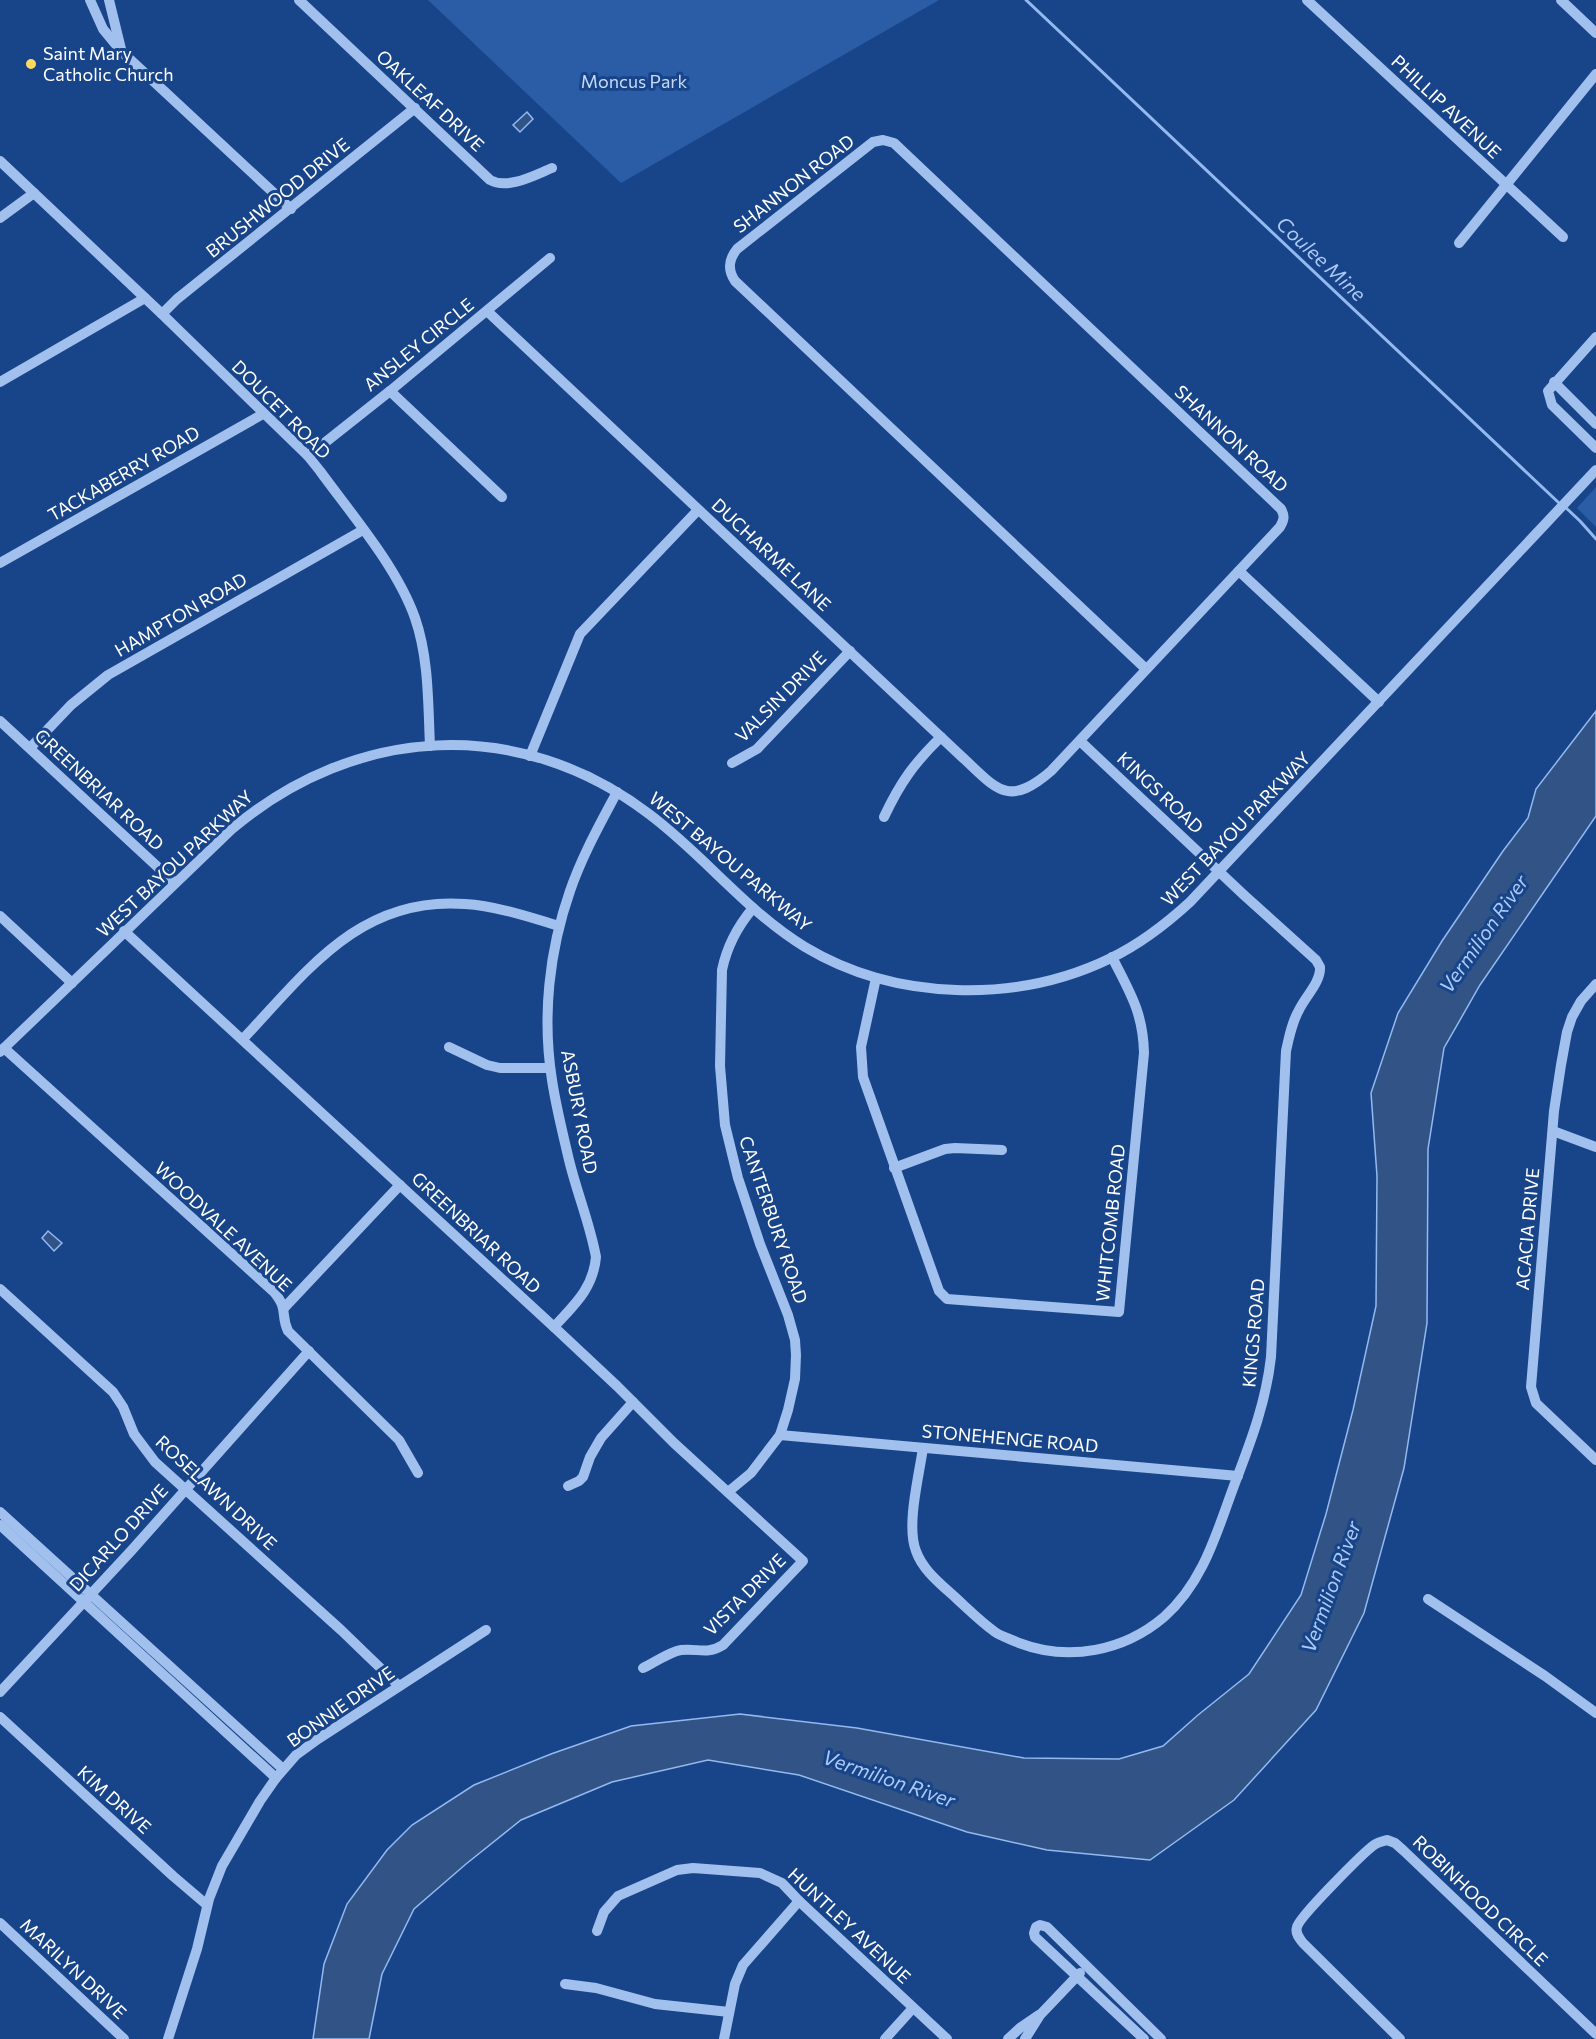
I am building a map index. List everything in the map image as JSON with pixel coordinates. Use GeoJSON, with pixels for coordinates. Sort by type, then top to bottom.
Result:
{"type":"FeatureCollection","features":[{"type":"Feature","properties":{"kind":"street"},"geometry":{"type":"LineString","coordinates":[[90,0],[103,29],[122,52],[291,208]]}},
{"type":"Feature","properties":{"kind":"street"},"geometry":{"type":"LineString","coordinates":[[109,0],[122,52]]}},
{"type":"Feature","properties":{"kind":"street","name":"OAKLEAF DRIVE"},"geometry":{"type":"LineString","coordinates":[[299,0],[493,182],[503,184],[529,178],[552,168]]}},
{"type":"Feature","properties":{"kind":"street","name":"PHILLIP AVENUE"},"geometry":{"type":"LineString","coordinates":[[1307,0],[1563,237]]}},
{"type":"Feature","properties":{"kind":"street"},"geometry":{"type":"LineString","coordinates":[[1561,0],[1596,33]]}},
{"type":"Feature","properties":{"kind":"street"},"geometry":{"type":"LineString","coordinates":[[1459,243],[1596,74]]}},
{"type":"Feature","properties":{"kind":"street","name":"BRUSHWOOD DRIVE"},"geometry":{"type":"LineString","coordinates":[[162,314],[177,299],[414,108]]}},
{"type":"Feature","properties":{"kind":"street","name":"SHANNON ROAD"},"geometry":{"type":"LineString","coordinates":[[1043,778],[1080,741],[1280,527],[1284,518],[1281,509],[894,143],[883,140],[873,142],[737,249],[733,254],[729,269],[735,281],[1146,669]]}},
{"type":"Feature","properties":{"kind":"street","name":"DOUCET ROAD"},"geometry":{"type":"LineString","coordinates":[[0,161],[308,456],[363,530],[395,577],[415,619],[423,654],[430,746]]}},
{"type":"Feature","properties":{"kind":"street"},"geometry":{"type":"LineString","coordinates":[[0,218],[34,193]]}},
{"type":"Feature","properties":{"kind":"street","name":"ANSLEY CIRCLE"},"geometry":{"type":"LineString","coordinates":[[308,456],[550,258]]}},
{"type":"Feature","properties":{"kind":"street"},"geometry":{"type":"LineString","coordinates":[[0,382],[145,298]]}},
{"type":"Feature","properties":{"kind":"street","name":"DUCHARME LANE"},"geometry":{"type":"LineString","coordinates":[[487,311],[990,783],[1012,793],[1024,790],[1043,778]]}},
{"type":"Feature","properties":{"kind":"street"},"geometry":{"type":"LineString","coordinates":[[1596,338],[1549,388],[1548,396],[1552,405],[1596,448]]}},
{"type":"Feature","properties":{"kind":"street"},"geometry":{"type":"LineString","coordinates":[[1554,382],[1596,424]]}},
{"type":"Feature","properties":{"kind":"street"},"geometry":{"type":"LineString","coordinates":[[390,391],[502,497]]}},
{"type":"Feature","properties":{"kind":"street","name":"TACKABERRY ROAD"},"geometry":{"type":"LineString","coordinates":[[0,563],[263,414]]}},
{"type":"Feature","properties":{"kind":"street","name":"WEST BAYOU PARKWAY"},"geometry":{"type":"LineString","coordinates":[[2,1050],[251,812],[301,781],[350,760],[395,750],[430,746],[486,747],[530,756],[579,772],[617,792],[652,816],[753,908],[804,946],[843,966],[876,978],[931,988],[999,989],[1047,981],[1085,969],[1112,957],[1169,921],[1220,872],[1596,470]]}},
{"type":"Feature","properties":{"kind":"street"},"geometry":{"type":"LineString","coordinates":[[530,756],[580,634],[698,510]]}},
{"type":"Feature","properties":{"kind":"street","name":"HAMPTON ROAD"},"geometry":{"type":"LineString","coordinates":[[30,748],[70,705],[108,675],[363,530]]}},
{"type":"Feature","properties":{"kind":"street"},"geometry":{"type":"LineString","coordinates":[[1239,571],[1379,702]]}},
{"type":"Feature","properties":{"kind":"street","name":"VALSIN DRIVE"},"geometry":{"type":"LineString","coordinates":[[732,763],[757,749],[850,651]]}},
{"type":"Feature","properties":{"kind":"street","name":"GREENBRIAR ROAD"},"geometry":{"type":"LineString","coordinates":[[0,721],[175,883]]}},
{"type":"Feature","properties":{"kind":"street"},"geometry":{"type":"LineString","coordinates":[[884,817],[898,787],[924,753],[941,737]]}},
{"type":"Feature","properties":{"kind":"street","name":"KINGS ROAD"},"geometry":{"type":"LineString","coordinates":[[923,1448],[912,1535],[915,1550],[921,1562],[940,1583],[994,1631],[1027,1646],[1063,1652],[1093,1651],[1129,1639],[1154,1624],[1187,1593],[1203,1568],[1260,1416],[1269,1379],[1286,1051],[1298,1010],[1321,971],[1316,960],[1080,741]]}},
{"type":"Feature","properties":{"kind":"street","name":"ASBURY ROAD"},"geometry":{"type":"LineString","coordinates":[[554,1327],[588,1287],[595,1272],[596,1257],[570,1163],[550,1068],[548,1005],[552,963],[559,926],[580,866],[617,792]]}},
{"type":"Feature","properties":{"kind":"street"},"geometry":{"type":"LineString","coordinates":[[243,1039],[324,953],[357,929],[394,912],[425,905],[466,904],[510,912],[559,926]]}},
{"type":"Feature","properties":{"kind":"street","name":"CANTERBURY ROAD"},"geometry":{"type":"LineString","coordinates":[[728,1492],[751,1473],[780,1435],[795,1379],[795,1340],[738,1178],[725,1125],[721,1095],[722,970],[730,941],[753,908]]}},
{"type":"Feature","properties":{"kind":"street"},"geometry":{"type":"LineString","coordinates":[[0,916],[72,983]]}},
{"type":"Feature","properties":{"kind":"street","name":"GREENBRIAR ROAD"},"geometry":{"type":"LineString","coordinates":[[124,931],[554,1327],[674,1443],[803,1561]]}},
{"type":"Feature","properties":{"kind":"street","name":"WHITCOMB ROAD"},"geometry":{"type":"LineString","coordinates":[[876,978],[863,1033],[861,1062],[867,1091],[939,1291],[947,1299],[1119,1312],[1144,1044],[1142,1022],[1136,1004],[1112,957]]}},
{"type":"Feature","properties":{"kind":"street","name":"ACACIA DRIVE"},"geometry":{"type":"LineString","coordinates":[[1596,984],[1581,1001],[1567,1032],[1553,1131],[1531,1387],[1532,1396],[1541,1409],[1596,1460]]}},
{"type":"Feature","properties":{"kind":"street"},"geometry":{"type":"LineString","coordinates":[[449,1047],[487,1065],[500,1068],[550,1068]]}},
{"type":"Feature","properties":{"kind":"street","name":"WOODVALE AVENUE"},"geometry":{"type":"LineString","coordinates":[[2,1050],[274,1292],[284,1308],[286,1328],[399,1440],[418,1473]]}},
{"type":"Feature","properties":{"kind":"street"},"geometry":{"type":"LineString","coordinates":[[1553,1131],[1596,1147]]}},
{"type":"Feature","properties":{"kind":"street"},"geometry":{"type":"LineString","coordinates":[[894,1168],[945,1149],[1002,1150]]}},
{"type":"Feature","properties":{"kind":"street"},"geometry":{"type":"LineString","coordinates":[[284,1308],[400,1185]]}},
{"type":"Feature","properties":{"kind":"street","name":"ROSELAWN DRIVE"},"geometry":{"type":"LineString","coordinates":[[0,1289],[113,1392],[123,1407],[134,1434],[162,1468],[399,1686]]}},
{"type":"Feature","properties":{"kind":"street","name":"DICARLO DRIVE"},"geometry":{"type":"LineString","coordinates":[[0,1692],[131,1551],[309,1352]]}},
{"type":"Feature","properties":{"kind":"street"},"geometry":{"type":"LineString","coordinates":[[568,1486],[583,1477],[590,1457],[601,1438],[633,1402]]}},
{"type":"Feature","properties":{"kind":"street","name":"STONEHENGE ROAD"},"geometry":{"type":"LineString","coordinates":[[780,1435],[1238,1476]]}},
{"type":"Feature","properties":{"kind":"street"},"geometry":{"type":"LineString","coordinates":[[0,1512],[86,1598]]}},
{"type":"Feature","properties":{"kind":"street"},"geometry":{"type":"LineString","coordinates":[[0,1525],[86,1598],[279,1773]]}},
{"type":"Feature","properties":{"kind":"street","name":"VISTA DRIVE"},"geometry":{"type":"LineString","coordinates":[[643,1668],[675,1652],[682,1650],[706,1652],[723,1645],[803,1561]]}},
{"type":"Feature","properties":{"kind":"street"},"geometry":{"type":"LineString","coordinates":[[1428,1599],[1545,1676],[1596,1713]]}},
{"type":"Feature","properties":{"kind":"street","name":"BONNIE DRIVE"},"geometry":{"type":"LineString","coordinates":[[168,2039],[197,1949],[214,1881],[260,1801],[279,1773],[296,1755],[318,1739],[486,1629]]}},
{"type":"Feature","properties":{"kind":"street","name":"KIM DRIVE"},"geometry":{"type":"LineString","coordinates":[[0,1718],[207,1905]]}},
{"type":"Feature","properties":{"kind":"street","name":"ROBINHOOD CIRCLE"},"geometry":{"type":"LineString","coordinates":[[1400,2039],[1298,1937],[1296,1929],[1301,1918],[1310,1908],[1366,1852],[1374,1845],[1387,1840],[1395,1843],[1404,1851],[1596,2034]]}},
{"type":"Feature","properties":{"kind":"street","name":"HUNTLEY AVENUE"},"geometry":{"type":"LineString","coordinates":[[597,1931],[604,1912],[618,1896],[677,1870],[693,1868],[759,1873],[782,1883],[946,2039]]}},
{"type":"Feature","properties":{"kind":"street"},"geometry":{"type":"LineString","coordinates":[[724,2039],[735,1984],[743,1965],[799,1900]]}},
{"type":"Feature","properties":{"kind":"street","name":"MARILYN DRIVE"},"geometry":{"type":"LineString","coordinates":[[0,1923],[124,2039]]}},
{"type":"Feature","properties":{"kind":"street"},"geometry":{"type":"LineString","coordinates":[[1144,2039],[1035,1937],[1036,1927],[1040,1925],[1047,1927],[1161,2039]]}},
{"type":"Feature","properties":{"kind":"street"},"geometry":{"type":"LineString","coordinates":[[1026,2039],[1040,2015],[1087,1966]]}},
{"type":"Feature","properties":{"kind":"street"},"geometry":{"type":"LineString","coordinates":[[565,1983],[596,1988],[655,2004],[729,2012]]}},
{"type":"Feature","properties":{"kind":"street"},"geometry":{"type":"LineString","coordinates":[[885,2039],[913,2008]]}},
{"type":"Feature","properties":{"kind":"street"},"geometry":{"type":"LineString","coordinates":[[1008,2039],[1040,2015]]}},
{"type":"Feature","properties":{"kind":"green space","name":"Moncus Park"},"geometry":{"type":"Polygon","coordinates":[[[428,0],[939,0],[621,183],[428,0]]]}},
{"type":"Feature","properties":{"kind":"green space"},"geometry":{"type":"Polygon","coordinates":[[[1596,487],[1596,527],[1577,508],[1596,487]]]}},
{"type":"Feature","properties":{"kind":"water"},"geometry":{"type":"Polygon","coordinates":[[[527,112],[533,119],[520,132],[513,125],[527,112]]]}},
{"type":"Feature","properties":{"kind":"water","name":"Vermilion River"},"geometry":{"type":"Polygon","coordinates":[[[1596,711],[1596,816],[1480,985],[1444,1048],[1428,1149],[1427,1323],[1404,1468],[1364,1613],[1316,1710],[1234,1800],[1150,1860],[1047,1850],[967,1832],[799,1775],[708,1760],[612,1782],[521,1820],[414,1909],[382,1974],[369,2039],[313,2039],[324,1964],[347,1904],[387,1850],[412,1825],[474,1785],[551,1754],[631,1726],[740,1714],[857,1728],[1024,1758],[1119,1759],[1163,1746],[1249,1674],[1301,1595],[1326,1514],[1353,1410],[1376,1306],[1377,1176],[1371,1093],[1398,1013],[1442,941],[1528,818],[1536,789],[1596,711]]]}},
{"type":"Feature","properties":{"kind":"water"},"geometry":{"type":"Polygon","coordinates":[[[48,1231],[62,1243],[54,1251],[42,1238],[48,1231]]]}},
{"type":"Feature","properties":{"kind":"waterway","name":"Coulee Mine"},"geometry":{"type":"LineString","coordinates":[[1026,0],[1559,503]]}},
{"type":"Feature","properties":{"kind":"waterway","name":"Coulee Mine"},"geometry":{"type":"LineString","coordinates":[[1565,507],[1596,539]]}},
{"type":"Feature","properties":{"kind":"place","name":"Saint Mary Catholic Church"},"geometry":{"type":"Point","coordinates":[31,64]}}]}
